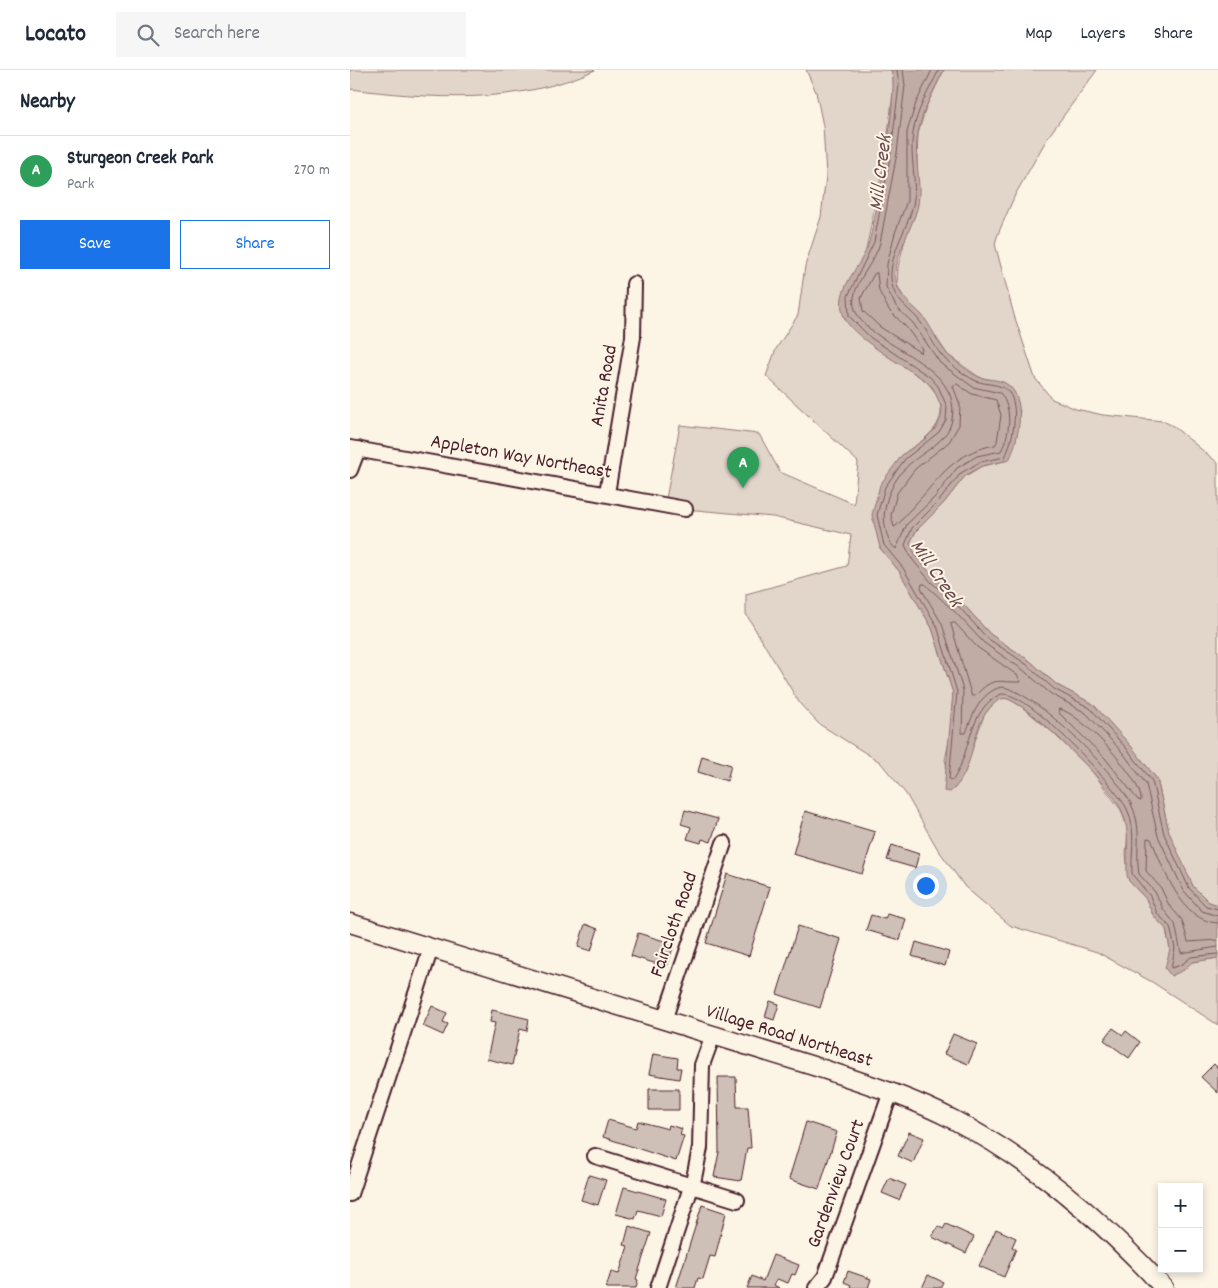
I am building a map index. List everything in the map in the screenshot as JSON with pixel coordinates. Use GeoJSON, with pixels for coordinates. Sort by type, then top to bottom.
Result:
{"type":"FeatureCollection","features":[{"type":"Feature","properties":{"kind":"main road","name":"Village Road Northeast"},"geometry":{"type":"LineString","coordinates":[[350,923],[891,1092],[955,1120],[1052,1184],[1098,1222],[1139,1260],[1164,1288]]}},
{"type":"Feature","properties":{"kind":"street","name":"Anita Road"},"geometry":{"type":"LineString","coordinates":[[607,493],[633,337],[634,284]]}},
{"type":"Feature","properties":{"kind":"street","name":"Appleton Way Northeast"},"geometry":{"type":"LineString","coordinates":[[354,448],[607,493],[685,509]]}},
{"type":"Feature","properties":{"kind":"street"},"geometry":{"type":"LineString","coordinates":[[350,470],[354,448]]}},
{"type":"Feature","properties":{"kind":"street","name":"Faircloth Road"},"geometry":{"type":"LineString","coordinates":[[664,1020],[724,843]]}},
{"type":"Feature","properties":{"kind":"street"},"geometry":{"type":"LineString","coordinates":[[350,1194],[431,948]]}},
{"type":"Feature","properties":{"kind":"street"},"geometry":{"type":"LineString","coordinates":[[658,1288],[692,1185],[700,1148],[702,1065],[713,1035]]}},
{"type":"Feature","properties":{"kind":"street","name":"Gardenview Court"},"geometry":{"type":"LineString","coordinates":[[816,1288],[825,1277],[891,1092]]}},
{"type":"Feature","properties":{"kind":"street"},"geometry":{"type":"LineString","coordinates":[[594,1156],[737,1200]]}},
{"type":"Feature","properties":{"kind":"shaded area"},"geometry":{"type":"Polygon","coordinates":[[[350,70],[595,70],[566,81],[536,89],[505,94],[443,97],[350,89],[350,70]]]}},
{"type":"Feature","properties":{"kind":"shaded area"},"geometry":{"type":"Polygon","coordinates":[[[806,70],[891,70],[894,84],[886,151],[866,250],[868,342],[926,381],[939,400],[941,408],[937,424],[932,431],[901,458],[880,548],[899,571],[932,628],[953,693],[950,737],[945,760],[954,789],[964,773],[984,715],[994,703],[1002,698],[1009,699],[1022,707],[1052,732],[1091,770],[1121,810],[1128,830],[1126,854],[1129,881],[1146,899],[1153,915],[1166,929],[1170,949],[1183,970],[1192,962],[1218,958],[1218,1025],[1152,982],[1097,952],[1011,926],[965,887],[937,848],[906,794],[880,762],[819,724],[800,704],[746,614],[746,594],[847,566],[851,535],[773,517],[685,509],[665,504],[680,425],[759,434],[780,472],[854,504],[858,462],[766,376],[776,349],[798,315],[805,266],[821,217],[826,176],[823,126],[816,92],[806,70]]]}},
{"type":"Feature","properties":{"kind":"shaded area"},"geometry":{"type":"Polygon","coordinates":[[[944,70],[1097,70],[1048,137],[1015,195],[995,244],[1014,315],[1035,378],[1052,399],[1076,409],[1103,415],[1163,421],[1173,426],[1218,463],[1218,905],[1209,902],[1193,886],[1169,832],[1157,779],[1093,704],[1057,685],[1030,661],[990,634],[964,605],[935,579],[916,556],[910,543],[916,531],[943,504],[965,476],[982,466],[1009,460],[1020,411],[1005,383],[979,377],[948,355],[921,315],[906,301],[897,285],[898,267],[906,236],[915,215],[918,134],[926,107],[944,70]]]}},
{"type":"Feature","properties":{"kind":"water"},"geometry":{"type":"Polygon","coordinates":[[[891,70],[944,70],[925,109],[918,133],[916,151],[919,187],[918,205],[899,255],[896,276],[897,285],[904,298],[925,319],[948,355],[979,377],[1005,383],[1012,389],[1017,398],[1019,408],[1016,442],[1009,460],[982,466],[965,476],[943,504],[916,531],[910,543],[916,556],[935,579],[964,605],[990,634],[1030,661],[1057,685],[1093,704],[1131,746],[1157,779],[1169,832],[1193,886],[1209,902],[1218,905],[1218,958],[1192,962],[1184,970],[1171,976],[1165,968],[1170,949],[1166,929],[1153,915],[1146,899],[1129,881],[1127,875],[1127,835],[1122,811],[1115,799],[1088,768],[1054,733],[1036,718],[1008,699],[996,702],[987,711],[981,722],[965,772],[959,783],[950,792],[944,791],[953,693],[932,628],[899,571],[880,548],[872,515],[880,485],[902,455],[925,439],[935,429],[941,418],[942,408],[933,388],[926,381],[859,336],[845,319],[842,308],[842,298],[849,279],[869,242],[877,207],[890,126],[893,82],[891,70]]]}},
{"type":"Feature","properties":{"kind":"building"},"geometry":{"type":"Polygon","coordinates":[[[702,756],[731,765],[727,781],[698,772],[702,756]]]}},
{"type":"Feature","properties":{"kind":"building"},"geometry":{"type":"Polygon","coordinates":[[[685,810],[718,819],[711,842],[702,839],[701,843],[687,839],[691,827],[681,824],[685,810]]]}},
{"type":"Feature","properties":{"kind":"building"},"geometry":{"type":"Polygon","coordinates":[[[805,811],[875,832],[862,874],[793,854],[805,811]]]}},
{"type":"Feature","properties":{"kind":"building"},"geometry":{"type":"Polygon","coordinates":[[[892,845],[919,854],[915,868],[887,860],[892,845]]]}},
{"type":"Feature","properties":{"kind":"building"},"geometry":{"type":"Polygon","coordinates":[[[727,874],[770,887],[749,956],[706,943],[727,874]]]}},
{"type":"Feature","properties":{"kind":"building"},"geometry":{"type":"Polygon","coordinates":[[[887,914],[906,919],[900,940],[866,930],[871,915],[885,919],[887,914]]]}},
{"type":"Feature","properties":{"kind":"building"},"geometry":{"type":"Polygon","coordinates":[[[585,924],[598,929],[591,951],[578,947],[585,924]]]}},
{"type":"Feature","properties":{"kind":"building"},"geometry":{"type":"Polygon","coordinates":[[[798,926],[841,939],[820,1008],[777,994],[798,926]]]}},
{"type":"Feature","properties":{"kind":"building"},"geometry":{"type":"Polygon","coordinates":[[[638,933],[674,944],[667,967],[631,956],[638,933]]]}},
{"type":"Feature","properties":{"kind":"building"},"geometry":{"type":"Polygon","coordinates":[[[916,942],[949,952],[945,966],[912,956],[916,942]]]}},
{"type":"Feature","properties":{"kind":"building"},"geometry":{"type":"Polygon","coordinates":[[[770,1001],[779,1004],[774,1020],[765,1017],[770,1001]]]}},
{"type":"Feature","properties":{"kind":"building"},"geometry":{"type":"Polygon","coordinates":[[[432,1006],[447,1013],[443,1022],[448,1024],[443,1035],[423,1026],[432,1006]]]}},
{"type":"Feature","properties":{"kind":"building"},"geometry":{"type":"Polygon","coordinates":[[[492,1010],[529,1019],[527,1031],[520,1029],[512,1065],[487,1059],[495,1023],[490,1022],[492,1010]]]}},
{"type":"Feature","properties":{"kind":"building"},"geometry":{"type":"Polygon","coordinates":[[[1113,1028],[1123,1035],[1126,1031],[1140,1042],[1129,1058],[1104,1040],[1113,1028]]]}},
{"type":"Feature","properties":{"kind":"building"},"geometry":{"type":"Polygon","coordinates":[[[953,1034],[977,1044],[968,1064],[944,1054],[953,1034]]]}},
{"type":"Feature","properties":{"kind":"building"},"geometry":{"type":"Polygon","coordinates":[[[653,1054],[678,1058],[677,1068],[681,1068],[679,1079],[649,1074],[653,1054]]]}},
{"type":"Feature","properties":{"kind":"building"},"geometry":{"type":"Polygon","coordinates":[[[1214,1064],[1218,1068],[1218,1093],[1201,1077],[1214,1064]]]}},
{"type":"Feature","properties":{"kind":"building"},"geometry":{"type":"Polygon","coordinates":[[[718,1077],[736,1077],[737,1107],[748,1107],[751,1148],[747,1148],[741,1181],[714,1177],[719,1152],[718,1077]]]}},
{"type":"Feature","properties":{"kind":"building"},"geometry":{"type":"Polygon","coordinates":[[[649,1089],[679,1089],[679,1110],[649,1110],[649,1089]]]}},
{"type":"Feature","properties":{"kind":"building"},"geometry":{"type":"Polygon","coordinates":[[[608,1120],[636,1128],[638,1121],[668,1129],[669,1125],[682,1129],[680,1135],[684,1136],[676,1161],[603,1137],[608,1120]]]}},
{"type":"Feature","properties":{"kind":"building"},"geometry":{"type":"Polygon","coordinates":[[[806,1122],[837,1132],[819,1189],[789,1179],[806,1122]]]}},
{"type":"Feature","properties":{"kind":"building"},"geometry":{"type":"Polygon","coordinates":[[[909,1132],[924,1138],[913,1163],[898,1156],[909,1132]]]}},
{"type":"Feature","properties":{"kind":"building"},"geometry":{"type":"Polygon","coordinates":[[[589,1175],[606,1180],[598,1205],[581,1200],[589,1175]]]}},
{"type":"Feature","properties":{"kind":"building"},"geometry":{"type":"Polygon","coordinates":[[[889,1178],[906,1185],[899,1200],[882,1193],[889,1178]]]}},
{"type":"Feature","properties":{"kind":"building"},"geometry":{"type":"Polygon","coordinates":[[[624,1187],[666,1199],[661,1216],[638,1210],[635,1219],[616,1214],[624,1187]]]}},
{"type":"Feature","properties":{"kind":"building"},"geometry":{"type":"Polygon","coordinates":[[[702,1205],[726,1213],[715,1257],[710,1256],[703,1279],[698,1278],[695,1288],[676,1288],[702,1205]]]}},
{"type":"Feature","properties":{"kind":"building"},"geometry":{"type":"Polygon","coordinates":[[[946,1224],[974,1237],[966,1253],[932,1237],[938,1226],[943,1229],[946,1224]]]}},
{"type":"Feature","properties":{"kind":"building"},"geometry":{"type":"Polygon","coordinates":[[[629,1226],[651,1233],[636,1279],[638,1280],[636,1288],[606,1288],[611,1272],[619,1274],[628,1246],[624,1245],[629,1226]]]}},
{"type":"Feature","properties":{"kind":"building"},"geometry":{"type":"Polygon","coordinates":[[[996,1229],[1016,1238],[1012,1247],[1016,1249],[1004,1277],[979,1266],[996,1229]]]}},
{"type":"Feature","properties":{"kind":"building"},"geometry":{"type":"Polygon","coordinates":[[[773,1255],[799,1265],[795,1275],[792,1274],[788,1283],[777,1279],[774,1285],[779,1288],[747,1288],[752,1276],[763,1281],[773,1255]]]}},
{"type":"Feature","properties":{"kind":"building"},"geometry":{"type":"Polygon","coordinates":[[[848,1271],[871,1279],[868,1288],[850,1288],[851,1285],[844,1282],[848,1271]]]}},
{"type":"Feature","properties":{"kind":"building"},"geometry":{"type":"Polygon","coordinates":[[[928,1275],[943,1282],[940,1288],[922,1288],[928,1275]]]}},
{"type":"Feature","properties":{"kind":"place","name":"Sturgeon Creek Park"},"geometry":{"type":"Point","coordinates":[743,488]}},
{"type":"Feature","properties":{"kind":"water label","name":"Mill Creek"},"geometry":{"type":"Point","coordinates":[882,173]}},
{"type":"Feature","properties":{"kind":"water label","name":"Mill Creek"},"geometry":{"type":"Point","coordinates":[935,574]}}]}
